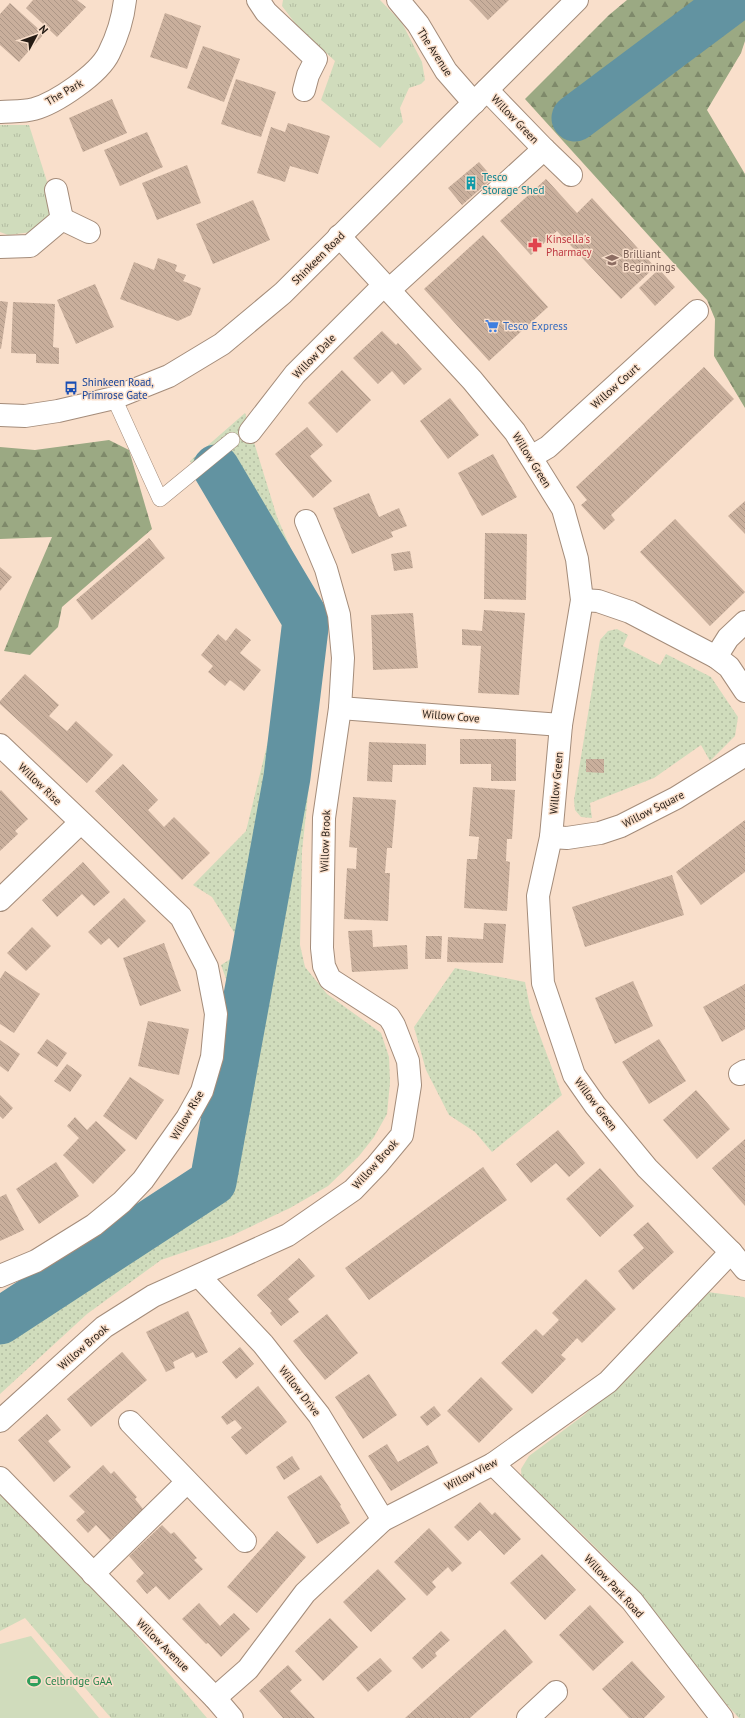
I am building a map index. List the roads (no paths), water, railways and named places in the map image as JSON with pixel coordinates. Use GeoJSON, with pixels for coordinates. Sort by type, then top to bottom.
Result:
{"type":"FeatureCollection","features":[{"type":"Feature","properties":{"kind":"street","name":"The Park"},"geometry":{"type":"LineString","coordinates":[[0,112],[33,109],[53,101],[85,81],[109,54],[123,16],[125,0]]}},
{"type":"Feature","properties":{"kind":"street"},"geometry":{"type":"LineString","coordinates":[[258,0],[266,12],[316,59],[308,75],[304,90]]}},
{"type":"Feature","properties":{"kind":"street","name":"The Avenue"},"geometry":{"type":"LineString","coordinates":[[398,0],[418,24],[446,71],[481,96]]}},
{"type":"Feature","properties":{"kind":"street","name":"Shinkeen Road"},"geometry":{"type":"LineString","coordinates":[[0,415],[26,416],[58,411],[114,398],[169,376],[222,344],[284,293],[339,236],[577,0]]}},
{"type":"Feature","properties":{"kind":"street","name":"Willow Green"},"geometry":{"type":"LineString","coordinates":[[481,96],[544,149],[571,175]]}},
{"type":"Feature","properties":{"kind":"street","name":"Willow Green"},"geometry":{"type":"LineString","coordinates":[[386,288],[544,149]]}},
{"type":"Feature","properties":{"kind":"street"},"geometry":{"type":"LineString","coordinates":[[56,190],[62,219]]}},
{"type":"Feature","properties":{"kind":"street"},"geometry":{"type":"LineString","coordinates":[[62,219],[89,232]]}},
{"type":"Feature","properties":{"kind":"street"},"geometry":{"type":"LineString","coordinates":[[0,247],[30,246],[62,219]]}},
{"type":"Feature","properties":{"kind":"street","name":"Willow Green"},"geometry":{"type":"LineString","coordinates":[[339,236],[472,380],[515,432],[563,509],[577,559],[582,600],[561,725],[551,837],[538,896],[543,983],[574,1075],[595,1105],[647,1168],[731,1252],[745,1269]]}},
{"type":"Feature","properties":{"kind":"street","name":"Willow Dale"},"geometry":{"type":"LineString","coordinates":[[241,436],[295,374],[386,288]]}},
{"type":"Feature","properties":{"kind":"street","name":"Willow Court"},"geometry":{"type":"LineString","coordinates":[[531,457],[548,447],[697,311]]}},
{"type":"Feature","properties":{"kind":"street","name":"Willow Brook"},"geometry":{"type":"LineString","coordinates":[[0,1421],[104,1327],[153,1296],[288,1235],[353,1190],[377,1165],[402,1135],[410,1085],[408,1061],[394,1025],[389,1017],[330,979],[324,966],[322,948],[324,818],[340,708],[343,658],[339,615],[326,569],[306,521]]}},
{"type":"Feature","properties":{"kind":"street"},"geometry":{"type":"LineString","coordinates":[[582,600],[598,601],[630,612],[716,657],[729,667],[745,691]]}},
{"type":"Feature","properties":{"kind":"street"},"geometry":{"type":"LineString","coordinates":[[716,657],[728,638],[745,622]]}},
{"type":"Feature","properties":{"kind":"street","name":"Willow Cove"},"geometry":{"type":"LineString","coordinates":[[340,708],[561,725]]}},
{"type":"Feature","properties":{"kind":"street","name":"Willow Rise"},"geometry":{"type":"LineString","coordinates":[[0,745],[80,823],[181,917],[207,967],[216,1014],[212,1057],[202,1091],[187,1118],[143,1180],[122,1202],[94,1225],[36,1261],[0,1276]]}},
{"type":"Feature","properties":{"kind":"street","name":"Willow Square"},"geometry":{"type":"LineString","coordinates":[[551,837],[567,838],[600,833],[622,826],[676,798],[745,755]]}},
{"type":"Feature","properties":{"kind":"street"},"geometry":{"type":"LineString","coordinates":[[0,900],[80,823]]}},
{"type":"Feature","properties":{"kind":"street","name":"Willow View"},"geometry":{"type":"LineString","coordinates":[[215,1698],[248,1669],[305,1593],[383,1520],[493,1464],[608,1382],[731,1252]]}},
{"type":"Feature","properties":{"kind":"street","name":"Willow Drive"},"geometry":{"type":"LineString","coordinates":[[199,1276],[263,1344],[319,1415],[383,1520]]}},
{"type":"Feature","properties":{"kind":"street"},"geometry":{"type":"LineString","coordinates":[[130,1422],[245,1541]]}},
{"type":"Feature","properties":{"kind":"street","name":"Willow Park Road"},"geometry":{"type":"LineString","coordinates":[[493,1464],[632,1601],[722,1718]]}},
{"type":"Feature","properties":{"kind":"street","name":"Willow Avenue"},"geometry":{"type":"LineString","coordinates":[[0,1478],[215,1698],[232,1718]]}},
{"type":"Feature","properties":{"kind":"street"},"geometry":{"type":"LineString","coordinates":[[93,1574],[187,1482]]}},
{"type":"Feature","properties":{"kind":"street"},"geometry":{"type":"LineString","coordinates":[[528,1718],[556,1692]]}},
{"type":"Feature","properties":{"kind":"lane"},"geometry":{"type":"LineString","coordinates":[[114,398],[160,499],[241,436]]}},
{"type":"Feature","properties":{"kind":"waterway"},"geometry":{"type":"LineString","coordinates":[[575,118],[733,0]]}},
{"type":"Feature","properties":{"kind":"waterway"},"geometry":{"type":"LineString","coordinates":[[0,1321],[213,1182],[287,777],[306,620],[216,468]]}},
{"type":"Feature","properties":{"kind":"place","name":"Tesco Storage Shed"},"geometry":{"type":"Point","coordinates":[471,183]}},
{"type":"Feature","properties":{"kind":"place","name":"Kinsella's Pharmacy"},"geometry":{"type":"Point","coordinates":[535,245]}},
{"type":"Feature","properties":{"kind":"place","name":"Brilliant Beginnings"},"geometry":{"type":"Point","coordinates":[612,260]}},
{"type":"Feature","properties":{"kind":"place","name":"Tesco Express"},"geometry":{"type":"Point","coordinates":[492,326]}},
{"type":"Feature","properties":{"kind":"place","name":"Shinkeen Road, Primrose Gate"},"geometry":{"type":"Point","coordinates":[71,388]}},
{"type":"Feature","properties":{"kind":"place","name":"Celbridge GAA"},"geometry":{"type":"Point","coordinates":[34,1681]}}]}
